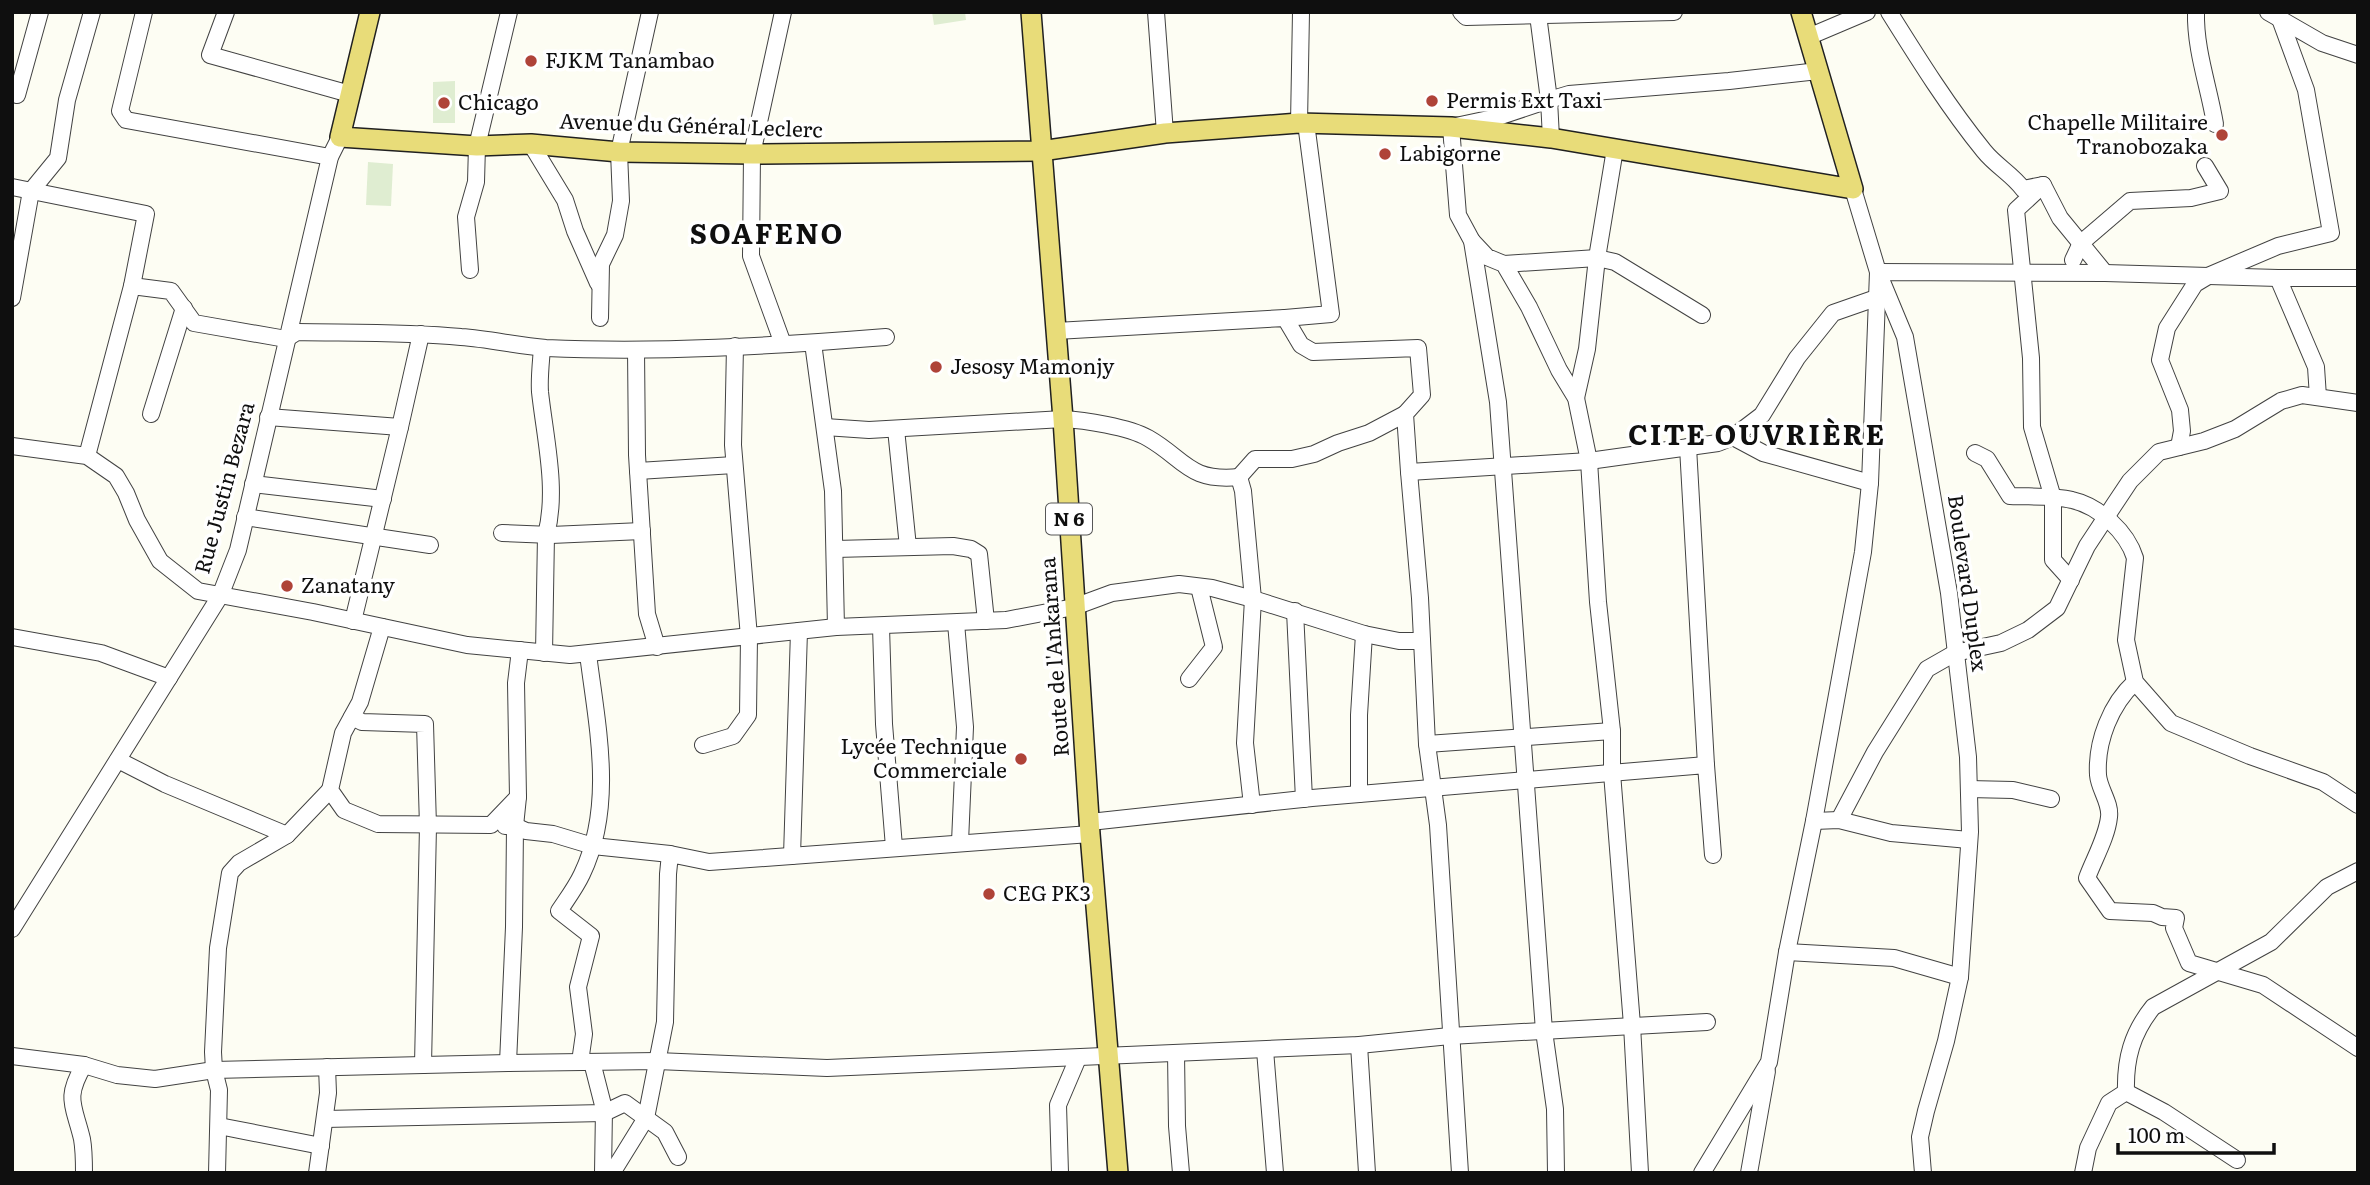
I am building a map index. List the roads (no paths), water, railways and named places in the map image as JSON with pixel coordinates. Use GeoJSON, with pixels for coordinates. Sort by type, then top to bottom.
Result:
{"type":"FeatureCollection","features":[{"type":"Feature","properties":{"kind":"main road","name":"Rue Justin Bezara"},"geometry":{"type":"LineString","coordinates":[[340,137],[370,12]]}},
{"type":"Feature","properties":{"kind":"main road","name":"Route de l'Ankarana"},"geometry":{"type":"LineString","coordinates":[[1031,12],[1063,419],[1090,828],[1118,1173]]}},
{"type":"Feature","properties":{"kind":"main road","name":"Boulevard Duplex"},"geometry":{"type":"LineString","coordinates":[[1801,12],[1853,189]]}},
{"type":"Feature","properties":{"kind":"main road","name":"Avenue du Général Leclerc"},"geometry":{"type":"LineString","coordinates":[[340,137],[477,146],[531,144],[619,152],[752,154],[1041,151],[1165,133],[1302,123],[1451,127],[1551,138],[1853,189]]}},
{"type":"Feature","properties":{"kind":"street"},"geometry":{"type":"LineString","coordinates":[[17,95],[40,12]]}},
{"type":"Feature","properties":{"kind":"street"},"geometry":{"type":"LineString","coordinates":[[12,295],[31,191],[58,158],[68,100],[92,12]]}},
{"type":"Feature","properties":{"kind":"street"},"geometry":{"type":"LineString","coordinates":[[144,12],[120,111],[126,120],[330,157]]}},
{"type":"Feature","properties":{"kind":"street"},"geometry":{"type":"LineString","coordinates":[[226,12],[210,55],[350,94]]}},
{"type":"Feature","properties":{"kind":"street"},"geometry":{"type":"LineString","coordinates":[[470,270],[466,217],[475,182],[477,146],[509,12]]}},
{"type":"Feature","properties":{"kind":"street"},"geometry":{"type":"LineString","coordinates":[[600,318],[601,264],[615,235],[621,201],[619,152],[650,12]]}},
{"type":"Feature","properties":{"kind":"street"},"geometry":{"type":"LineString","coordinates":[[783,12],[752,154],[751,256],[783,344]]}},
{"type":"Feature","properties":{"kind":"street"},"geometry":{"type":"LineString","coordinates":[[1156,12],[1165,133]]}},
{"type":"Feature","properties":{"kind":"street"},"geometry":{"type":"LineString","coordinates":[[1056,331],[1331,314],[1302,123],[1301,12]]}},
{"type":"Feature","properties":{"kind":"street"},"geometry":{"type":"LineString","coordinates":[[1461,12],[1466,17],[1674,12]]}},
{"type":"Feature","properties":{"kind":"street"},"geometry":{"type":"LineString","coordinates":[[1808,37],[1867,12]]}},
{"type":"Feature","properties":{"kind":"street"},"geometry":{"type":"LineString","coordinates":[[1889,12],[1955,116],[1988,157],[2015,178],[2023,189],[2043,185]]}},
{"type":"Feature","properties":{"kind":"street"},"geometry":{"type":"LineString","coordinates":[[2196,12],[2196,31],[2214,124]]}},
{"type":"Feature","properties":{"kind":"street"},"geometry":{"type":"LineString","coordinates":[[1538,15],[1551,138]]}},
{"type":"Feature","properties":{"kind":"street"},"geometry":{"type":"LineString","coordinates":[[2274,16],[2322,43],[2358,54]]}},
{"type":"Feature","properties":{"kind":"street"},"geometry":{"type":"LineString","coordinates":[[2179,447],[2182,431],[2180,410],[2160,360],[2167,328],[2195,284],[2278,246],[2331,233],[2306,90],[2274,16]]}},
{"type":"Feature","properties":{"kind":"street"},"geometry":{"type":"LineString","coordinates":[[1702,315],[1615,262],[1597,258],[1504,264],[1487,257],[1472,241],[1458,215],[1451,127],[1498,117],[1569,94],[1729,82],[1818,71]]}},
{"type":"Feature","properties":{"kind":"street","name":"Rue Justin Bezara"},"geometry":{"type":"LineString","coordinates":[[12,929],[220,596],[238,550],[330,157],[340,137]]}},
{"type":"Feature","properties":{"kind":"street"},"geometry":{"type":"LineString","coordinates":[[531,144],[565,200],[575,231],[599,285]]}},
{"type":"Feature","properties":{"kind":"street"},"geometry":{"type":"LineString","coordinates":[[1576,398],[1587,349],[1597,258],[1615,149]]}},
{"type":"Feature","properties":{"kind":"street"},"geometry":{"type":"LineString","coordinates":[[2073,260],[2081,243],[2130,201],[2190,198],[2220,191],[2204,166]]}},
{"type":"Feature","properties":{"kind":"street"},"geometry":{"type":"LineString","coordinates":[[2043,185],[2060,218],[2105,273]]}},
{"type":"Feature","properties":{"kind":"street"},"geometry":{"type":"LineString","coordinates":[[2043,185],[2016,210],[2031,358],[2032,427],[2053,498],[2053,560],[2071,580]]}},
{"type":"Feature","properties":{"kind":"street"},"geometry":{"type":"LineString","coordinates":[[12,187],[146,214],[132,286],[87,456]]}},
{"type":"Feature","properties":{"kind":"street","name":"Boulevard Duplex"},"geometry":{"type":"LineString","coordinates":[[1853,189],[1878,272],[1905,337],[1949,593],[1968,757],[1969,840],[1960,977],[1920,1137],[1923,1173]]}},
{"type":"Feature","properties":{"kind":"street"},"geometry":{"type":"LineString","coordinates":[[1472,241],[1498,402],[1544,1031],[1555,1109],[1556,1173]]}},
{"type":"Feature","properties":{"kind":"street"},"geometry":{"type":"LineString","coordinates":[[1504,264],[1576,398],[1590,461],[1598,602],[1612,731],[1612,773],[1632,1025],[1640,1173]]}},
{"type":"Feature","properties":{"kind":"street"},"geometry":{"type":"LineString","coordinates":[[1749,1173],[1787,952],[1863,552],[1870,483],[1878,272],[2358,278]]}},
{"type":"Feature","properties":{"kind":"street"},"geometry":{"type":"LineString","coordinates":[[2278,278],[2316,367],[2318,397]]}},
{"type":"Feature","properties":{"kind":"street"},"geometry":{"type":"LineString","coordinates":[[132,286],[171,291],[194,323],[286,339],[297,332],[421,334],[485,339],[542,348],[636,350],[813,343],[886,337]]}},
{"type":"Feature","properties":{"kind":"street"},"geometry":{"type":"LineString","coordinates":[[1409,472],[1590,461],[1718,443],[1733,438],[1762,415],[1804,348],[1833,313],[1876,298]]}},
{"type":"Feature","properties":{"kind":"street"},"geometry":{"type":"LineString","coordinates":[[151,414],[184,308]]}},
{"type":"Feature","properties":{"kind":"street"},"geometry":{"type":"LineString","coordinates":[[825,427],[896,429],[1063,419],[1087,420],[1146,437],[1189,469],[1206,477],[1239,477],[1255,459],[1292,459],[1314,454],[1369,433],[1405,414],[1422,395],[1418,348],[1313,352],[1301,345],[1285,318]]}},
{"type":"Feature","properties":{"kind":"street"},"geometry":{"type":"LineString","coordinates":[[353,621],[421,334]]}},
{"type":"Feature","properties":{"kind":"street"},"geometry":{"type":"LineString","coordinates":[[813,343],[834,491],[836,627]]}},
{"type":"Feature","properties":{"kind":"street"},"geometry":{"type":"LineString","coordinates":[[703,744],[733,736],[748,715],[749,637],[734,465],[735,346]]}},
{"type":"Feature","properties":{"kind":"street"},"geometry":{"type":"LineString","coordinates":[[542,348],[540,389],[547,434],[551,517],[546,535],[544,653]]}},
{"type":"Feature","properties":{"kind":"street"},"geometry":{"type":"LineString","coordinates":[[636,350],[638,471],[647,614],[657,648]]}},
{"type":"Feature","properties":{"kind":"street"},"geometry":{"type":"LineString","coordinates":[[1839,820],[1875,752],[1927,669],[1955,653],[2001,643],[2028,630],[2057,607],[2087,546],[2106,517],[2130,481],[2159,452],[2235,429],[2281,401],[2302,395],[2355,402]]}},
{"type":"Feature","properties":{"kind":"street"},"geometry":{"type":"LineString","coordinates":[[1405,414],[1427,744],[1438,825],[1460,1173]]}},
{"type":"Feature","properties":{"kind":"street"},"geometry":{"type":"LineString","coordinates":[[268,417],[400,428]]}},
{"type":"Feature","properties":{"kind":"street"},"geometry":{"type":"LineString","coordinates":[[896,429],[908,547]]}},
{"type":"Feature","properties":{"kind":"street"},"geometry":{"type":"LineString","coordinates":[[1733,438],[1763,453],[1870,483]]}},
{"type":"Feature","properties":{"kind":"street"},"geometry":{"type":"LineString","coordinates":[[12,446],[87,456],[116,476],[160,561],[198,591],[467,645],[570,655],[657,648],[836,627],[1006,620],[1074,607],[1112,593],[1179,584],[1253,599],[1364,634],[1399,641],[1422,641]]}},
{"type":"Feature","properties":{"kind":"street"},"geometry":{"type":"LineString","coordinates":[[1688,447],[1713,855]]}},
{"type":"Feature","properties":{"kind":"street"},"geometry":{"type":"LineString","coordinates":[[1975,453],[1987,459],[2011,496],[2073,500],[2106,517],[2132,548],[2135,558],[2126,640],[2135,682],[2171,723],[2250,756],[2323,782],[2358,805]]}},
{"type":"Feature","properties":{"kind":"street"},"geometry":{"type":"LineString","coordinates":[[638,471],[734,465]]}},
{"type":"Feature","properties":{"kind":"street"},"geometry":{"type":"LineString","coordinates":[[1239,477],[1243,491],[1253,599],[1245,743],[1252,805]]}},
{"type":"Feature","properties":{"kind":"street"},"geometry":{"type":"LineString","coordinates":[[253,484],[383,499]]}},
{"type":"Feature","properties":{"kind":"street"},"geometry":{"type":"LineString","coordinates":[[245,517],[430,545]]}},
{"type":"Feature","properties":{"kind":"street"},"geometry":{"type":"LineString","coordinates":[[502,533],[546,535],[642,531]]}},
{"type":"Feature","properties":{"kind":"street"},"geometry":{"type":"LineString","coordinates":[[835,549],[953,546],[971,548],[979,554],[986,621]]}},
{"type":"Feature","properties":{"kind":"street"},"geometry":{"type":"LineString","coordinates":[[1189,679],[1214,647],[1199,587]]}},
{"type":"Feature","properties":{"kind":"street"},"geometry":{"type":"LineString","coordinates":[[1295,611],[1304,799]]}},
{"type":"Feature","properties":{"kind":"street"},"geometry":{"type":"LineString","coordinates":[[956,623],[965,727],[960,842]]}},
{"type":"Feature","properties":{"kind":"street"},"geometry":{"type":"LineString","coordinates":[[217,1173],[219,1090],[214,1070],[218,948],[230,873],[239,863],[287,835],[330,790],[343,733],[360,702],[382,627]]}},
{"type":"Feature","properties":{"kind":"street"},"geometry":{"type":"LineString","coordinates":[[881,627],[884,724],[894,847]]}},
{"type":"Feature","properties":{"kind":"street"},"geometry":{"type":"LineString","coordinates":[[792,856],[799,631]]}},
{"type":"Feature","properties":{"kind":"street"},"geometry":{"type":"LineString","coordinates":[[1359,794],[1359,715],[1364,634]]}},
{"type":"Feature","properties":{"kind":"street"},"geometry":{"type":"LineString","coordinates":[[12,637],[101,653],[170,678]]}},
{"type":"Feature","properties":{"kind":"street"},"geometry":{"type":"LineString","coordinates":[[508,1063],[518,797],[516,683],[520,650]]}},
{"type":"Feature","properties":{"kind":"street"},"geometry":{"type":"LineString","coordinates":[[588,654],[601,762],[601,804],[593,846],[582,875],[559,911],[591,936],[578,987],[586,1062],[604,1113],[603,1173]]}},
{"type":"Feature","properties":{"kind":"street"},"geometry":{"type":"LineString","coordinates":[[2135,682],[2122,694],[2107,723],[2101,747],[2098,776],[2110,814],[2087,878],[2110,911],[2154,913],[2162,917],[2176,918],[2174,928],[2189,964],[2218,970],[2232,977],[2263,985],[2358,1048]]}},
{"type":"Feature","properties":{"kind":"street"},"geometry":{"type":"LineString","coordinates":[[352,718],[362,722],[425,724],[428,827],[423,1065]]}},
{"type":"Feature","properties":{"kind":"street"},"geometry":{"type":"LineString","coordinates":[[1427,744],[1612,731]]}},
{"type":"Feature","properties":{"kind":"street"},"geometry":{"type":"LineString","coordinates":[[118,760],[165,785],[287,835]]}},
{"type":"Feature","properties":{"kind":"street"},"geometry":{"type":"LineString","coordinates":[[330,790],[344,810],[377,824],[428,827],[515,826],[526,831],[552,834],[593,846],[670,854],[709,862],[960,842],[1090,828],[1304,799],[1706,765]]}},
{"type":"Feature","properties":{"kind":"street"},"geometry":{"type":"LineString","coordinates":[[1969,789],[2012,790],[2051,799]]}},
{"type":"Feature","properties":{"kind":"street"},"geometry":{"type":"LineString","coordinates":[[491,825],[518,797]]}},
{"type":"Feature","properties":{"kind":"street"},"geometry":{"type":"LineString","coordinates":[[1814,821],[1839,820],[1891,833],[1969,840]]}},
{"type":"Feature","properties":{"kind":"street"},"geometry":{"type":"LineString","coordinates":[[612,1173],[646,1118],[665,1022],[670,854]]}},
{"type":"Feature","properties":{"kind":"street"},"geometry":{"type":"LineString","coordinates":[[2126,1092],[2125,1068],[2131,1045],[2141,1022],[2153,1007],[2271,942],[2327,887],[2358,871]]}},
{"type":"Feature","properties":{"kind":"street"},"geometry":{"type":"LineString","coordinates":[[1787,952],[1894,958],[1960,977]]}},
{"type":"Feature","properties":{"kind":"street"},"geometry":{"type":"LineString","coordinates":[[12,1056],[83,1065],[117,1074],[156,1079],[214,1070],[508,1063],[657,1061],[827,1068],[1359,1045],[1450,1036],[1707,1023]]}},
{"type":"Feature","properties":{"kind":"street"},"geometry":{"type":"LineString","coordinates":[[1359,1045],[1367,1173]]}},
{"type":"Feature","properties":{"kind":"street"},"geometry":{"type":"LineString","coordinates":[[1265,1049],[1275,1173]]}},
{"type":"Feature","properties":{"kind":"street"},"geometry":{"type":"LineString","coordinates":[[1175,1053],[1181,1173]]}},
{"type":"Feature","properties":{"kind":"street"},"geometry":{"type":"LineString","coordinates":[[1060,1173],[1058,1105],[1078,1058]]}},
{"type":"Feature","properties":{"kind":"street"},"geometry":{"type":"LineString","coordinates":[[1702,1173],[1769,1062]]}},
{"type":"Feature","properties":{"kind":"street"},"geometry":{"type":"LineString","coordinates":[[83,1065],[71,1094],[82,1141],[84,1173]]}},
{"type":"Feature","properties":{"kind":"street"},"geometry":{"type":"LineString","coordinates":[[317,1173],[328,1093],[327,1067]]}},
{"type":"Feature","properties":{"kind":"street"},"geometry":{"type":"LineString","coordinates":[[2126,1092],[2164,1112],[2237,1160]]}},
{"type":"Feature","properties":{"kind":"street"},"geometry":{"type":"LineString","coordinates":[[2083,1173],[2088,1149],[2109,1103],[2126,1092]]}},
{"type":"Feature","properties":{"kind":"street"},"geometry":{"type":"LineString","coordinates":[[325,1119],[604,1113],[625,1103],[665,1132],[678,1157]]}},
{"type":"Feature","properties":{"kind":"street"},"geometry":{"type":"LineString","coordinates":[[219,1126],[321,1146]]}},
{"type":"Feature","properties":{"kind":"place","name":"FJKM Tanambao"},"geometry":{"type":"Point","coordinates":[531,61]}},
{"type":"Feature","properties":{"kind":"place","name":"Permis Ext Taxi"},"geometry":{"type":"Point","coordinates":[1432,101]}},
{"type":"Feature","properties":{"kind":"place","name":"Chicago"},"geometry":{"type":"Point","coordinates":[444,103]}},
{"type":"Feature","properties":{"kind":"place","name":"Chapelle Militaire Tranobozaka"},"geometry":{"type":"Point","coordinates":[2222,135]}},
{"type":"Feature","properties":{"kind":"place","name":"Labigorne"},"geometry":{"type":"Point","coordinates":[1385,154]}},
{"type":"Feature","properties":{"kind":"place","name":"Jesosy Mamonjy"},"geometry":{"type":"Point","coordinates":[936,367]}},
{"type":"Feature","properties":{"kind":"place","name":"Zanatany"},"geometry":{"type":"Point","coordinates":[287,586]}},
{"type":"Feature","properties":{"kind":"place","name":"Lycée Technique Commerciale"},"geometry":{"type":"Point","coordinates":[1021,759]}},
{"type":"Feature","properties":{"kind":"place","name":"CEG PK3"},"geometry":{"type":"Point","coordinates":[989,894]}},
{"type":"Feature","properties":{"kind":"district","name":"SOAFENO"},"geometry":{"type":"Point","coordinates":[767,234]}},
{"type":"Feature","properties":{"kind":"district","name":"CITE OUVRIÈRE"},"geometry":{"type":"Point","coordinates":[1757,435]}}]}
